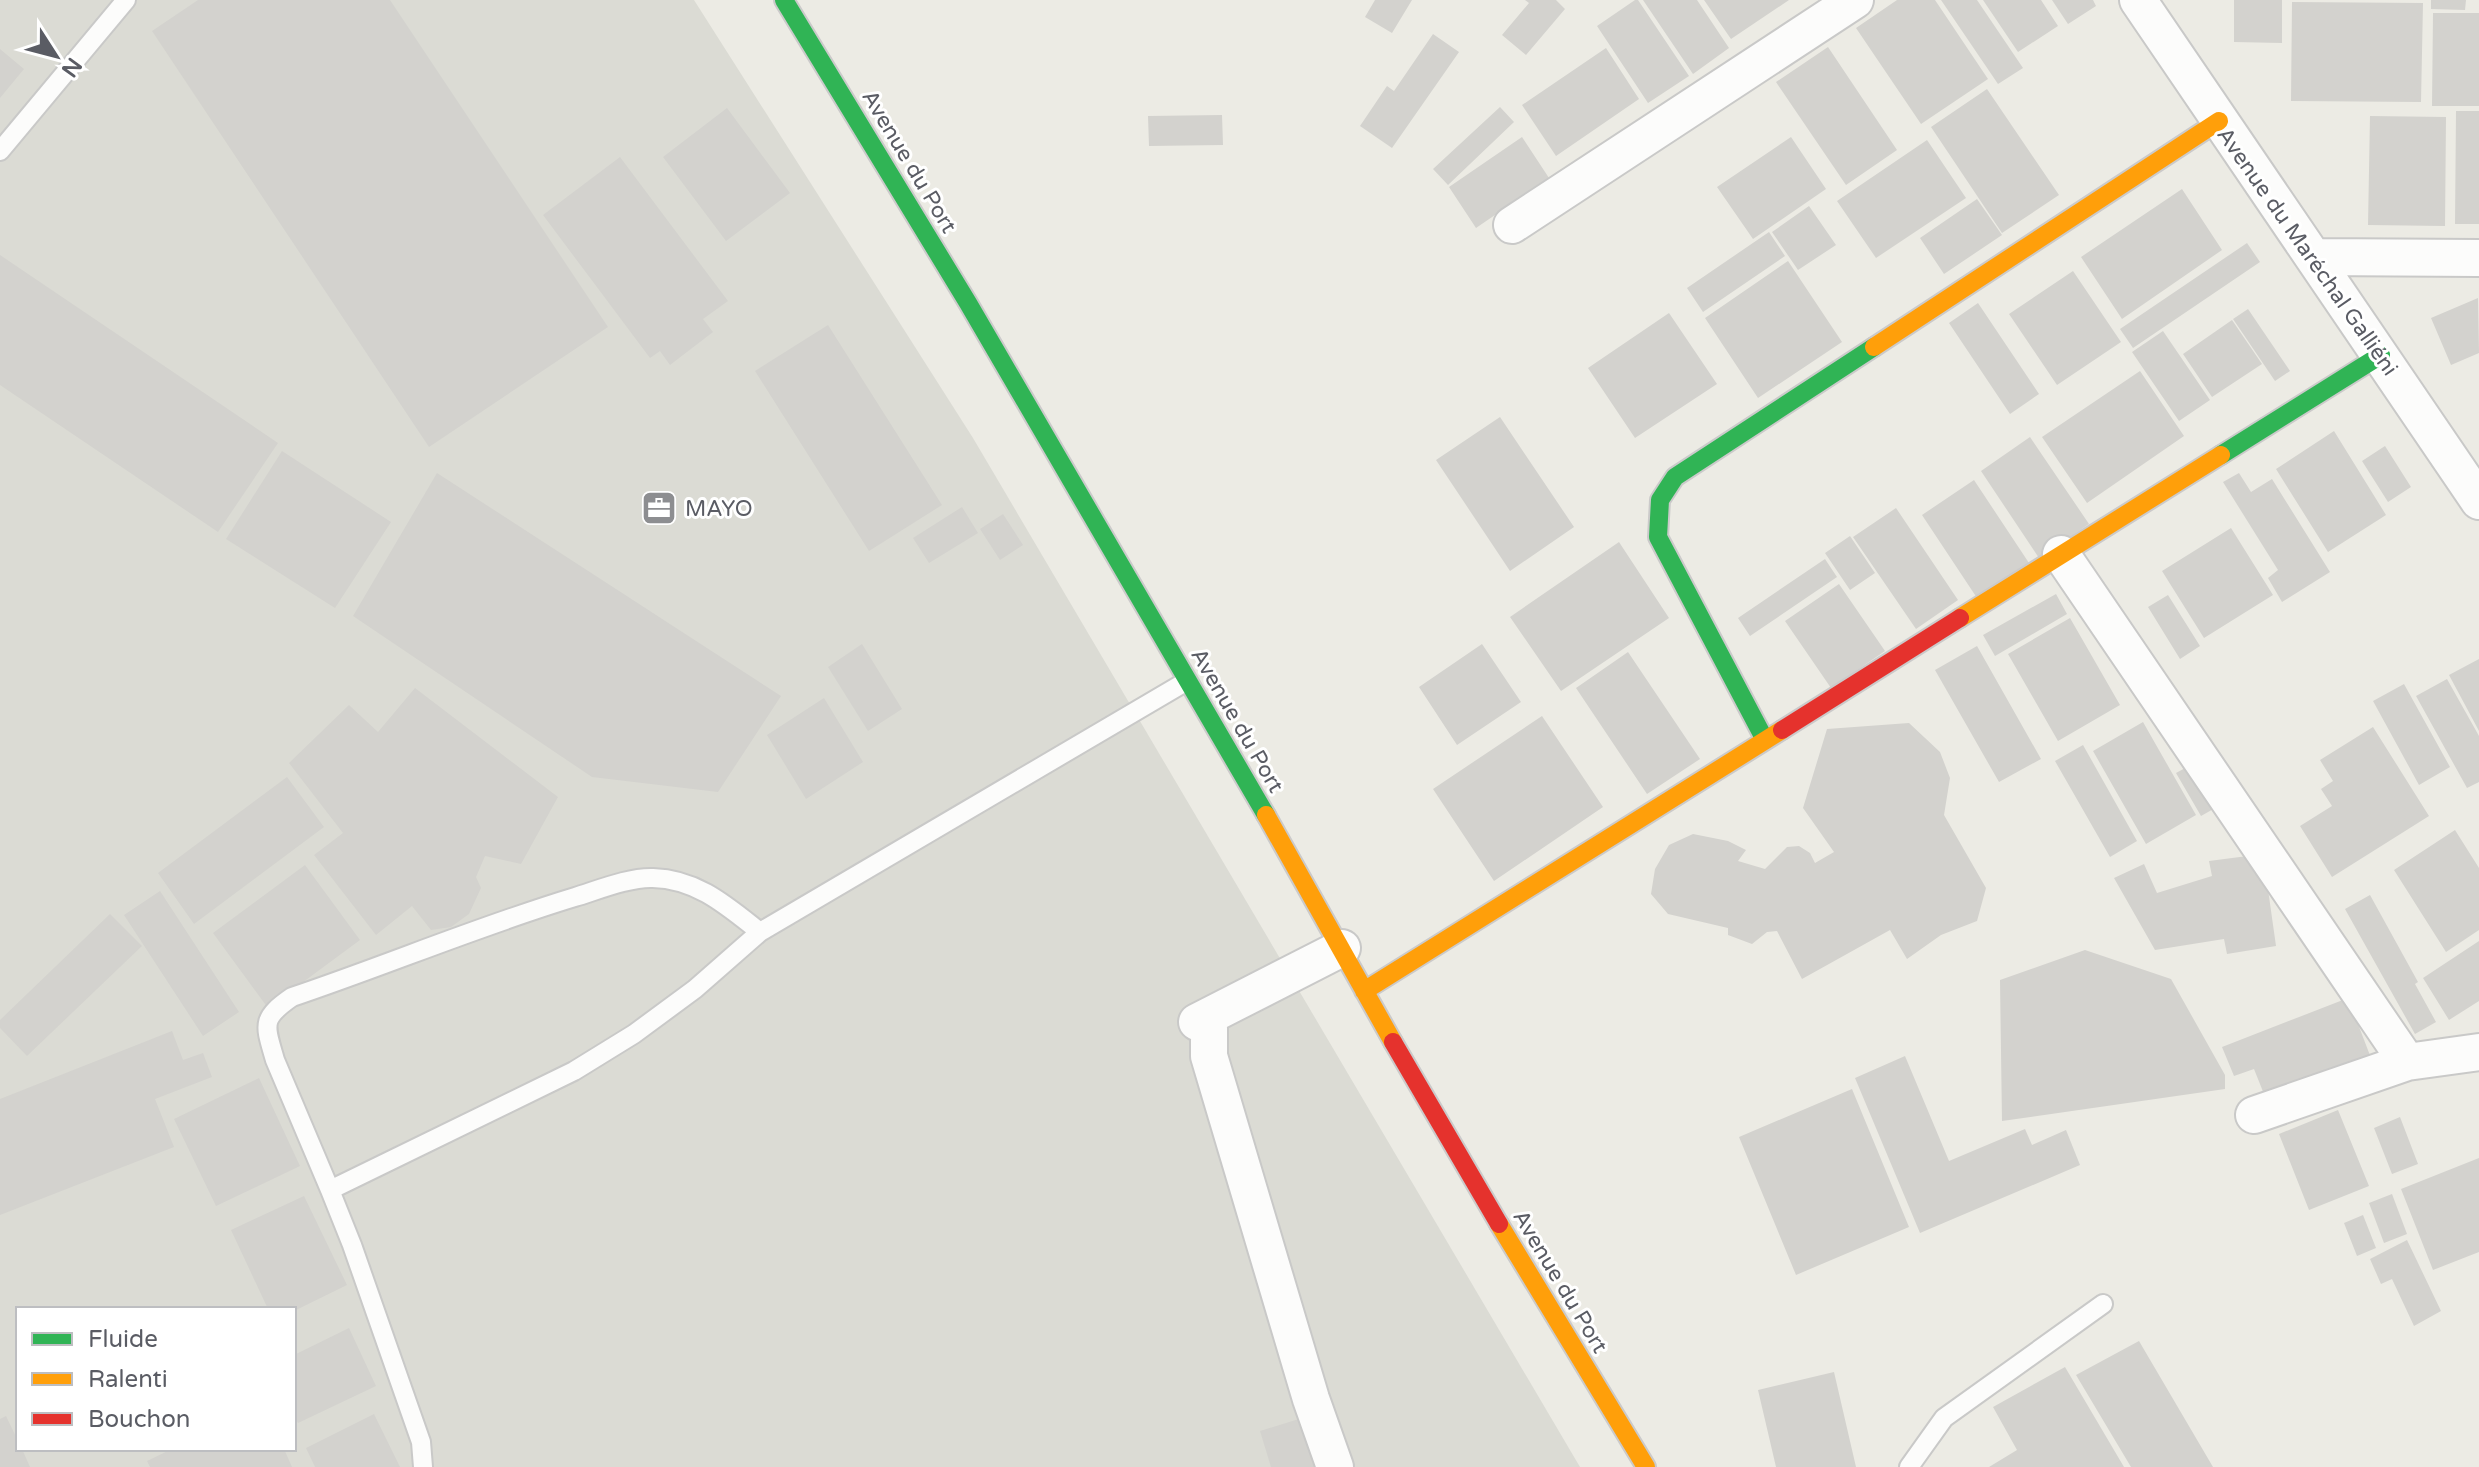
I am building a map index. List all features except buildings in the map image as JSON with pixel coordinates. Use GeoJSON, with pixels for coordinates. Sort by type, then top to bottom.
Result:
{"type":"FeatureCollection","features":[{"type":"Feature","properties":{"kind":"street","name":"Avenue du Port"},"geometry":{"type":"LineString","coordinates":[[784,0],[968,303],[1342,948],[1487,1205],[1646,1467]]}},
{"type":"Feature","properties":{"kind":"street"},"geometry":{"type":"LineString","coordinates":[[1512,225],[1855,0]]}},
{"type":"Feature","properties":{"kind":"street","name":"Avenue du Maréchal Galliéni"},"geometry":{"type":"LineString","coordinates":[[2138,0],[2479,501]]}},
{"type":"Feature","properties":{"kind":"street"},"geometry":{"type":"LineString","coordinates":[[1765,740],[1658,537],[1660,500],[1675,477],[2219,121]]}},
{"type":"Feature","properties":{"kind":"street"},"geometry":{"type":"LineString","coordinates":[[2314,257],[2479,258]]}},
{"type":"Feature","properties":{"kind":"street"},"geometry":{"type":"LineString","coordinates":[[1364,991],[2381,355]]}},
{"type":"Feature","properties":{"kind":"street"},"geometry":{"type":"LineString","coordinates":[[2061,554],[2407,1062]]}},
{"type":"Feature","properties":{"kind":"street"},"geometry":{"type":"LineString","coordinates":[[1335,1467],[1311,1399],[1209,1056],[1209,1028],[1197,1022],[1342,948]]}},
{"type":"Feature","properties":{"kind":"street"},"geometry":{"type":"LineString","coordinates":[[2254,1115],[2407,1062],[2479,1052]]}},
{"type":"Feature","properties":{"kind":"lane"},"geometry":{"type":"LineString","coordinates":[[0,151],[126,0]]}},
{"type":"Feature","properties":{"kind":"lane"},"geometry":{"type":"LineString","coordinates":[[330,1190],[574,1071],[634,1034],[695,989],[760,932],[1187,681]]}},
{"type":"Feature","properties":{"kind":"lane"},"geometry":{"type":"LineString","coordinates":[[423,1467],[421,1442],[352,1245],[275,1060],[268,1038],[267,1021],[273,1011],[292,997],[528,911],[651,878],[688,883],[714,895],[760,932]]}},
{"type":"Feature","properties":{"kind":"lane"},"geometry":{"type":"LineString","coordinates":[[1909,1467],[1944,1418],[2103,1304]]}},
{"type":"Feature","properties":{"kind":"shaded area"},"geometry":{"type":"Polygon","coordinates":[[[0,0],[694,0],[973,438],[1580,1467],[0,1467],[0,0]]]}},
{"type":"Feature","properties":{"kind":"traffic: fast"},"geometry":{"type":"LineString","coordinates":[[784,0],[968,303],[1266,815]]}},
{"type":"Feature","properties":{"kind":"traffic: fast"},"geometry":{"type":"LineString","coordinates":[[1765,740],[1658,537],[1660,500],[1675,477],[1874,347]]}},
{"type":"Feature","properties":{"kind":"traffic: fast"},"geometry":{"type":"LineString","coordinates":[[2221,455],[2381,355]]}},
{"type":"Feature","properties":{"kind":"traffic: slow"},"geometry":{"type":"LineString","coordinates":[[1874,347],[2219,121]]}},
{"type":"Feature","properties":{"kind":"traffic: slow"},"geometry":{"type":"LineString","coordinates":[[1960,618],[2221,455]]}},
{"type":"Feature","properties":{"kind":"traffic: slow"},"geometry":{"type":"LineString","coordinates":[[1364,991],[1782,730]]}},
{"type":"Feature","properties":{"kind":"traffic: slow"},"geometry":{"type":"LineString","coordinates":[[1266,815],[1393,1042]]}},
{"type":"Feature","properties":{"kind":"traffic: slow"},"geometry":{"type":"LineString","coordinates":[[1499,1224],[1646,1467]]}},
{"type":"Feature","properties":{"kind":"traffic: jam"},"geometry":{"type":"LineString","coordinates":[[1782,730],[1960,618]]}},
{"type":"Feature","properties":{"kind":"traffic: jam"},"geometry":{"type":"LineString","coordinates":[[1393,1042],[1499,1224]]}},
{"type":"Feature","properties":{"kind":"place","name":"MAYO"},"geometry":{"type":"Point","coordinates":[659,508]}}]}
